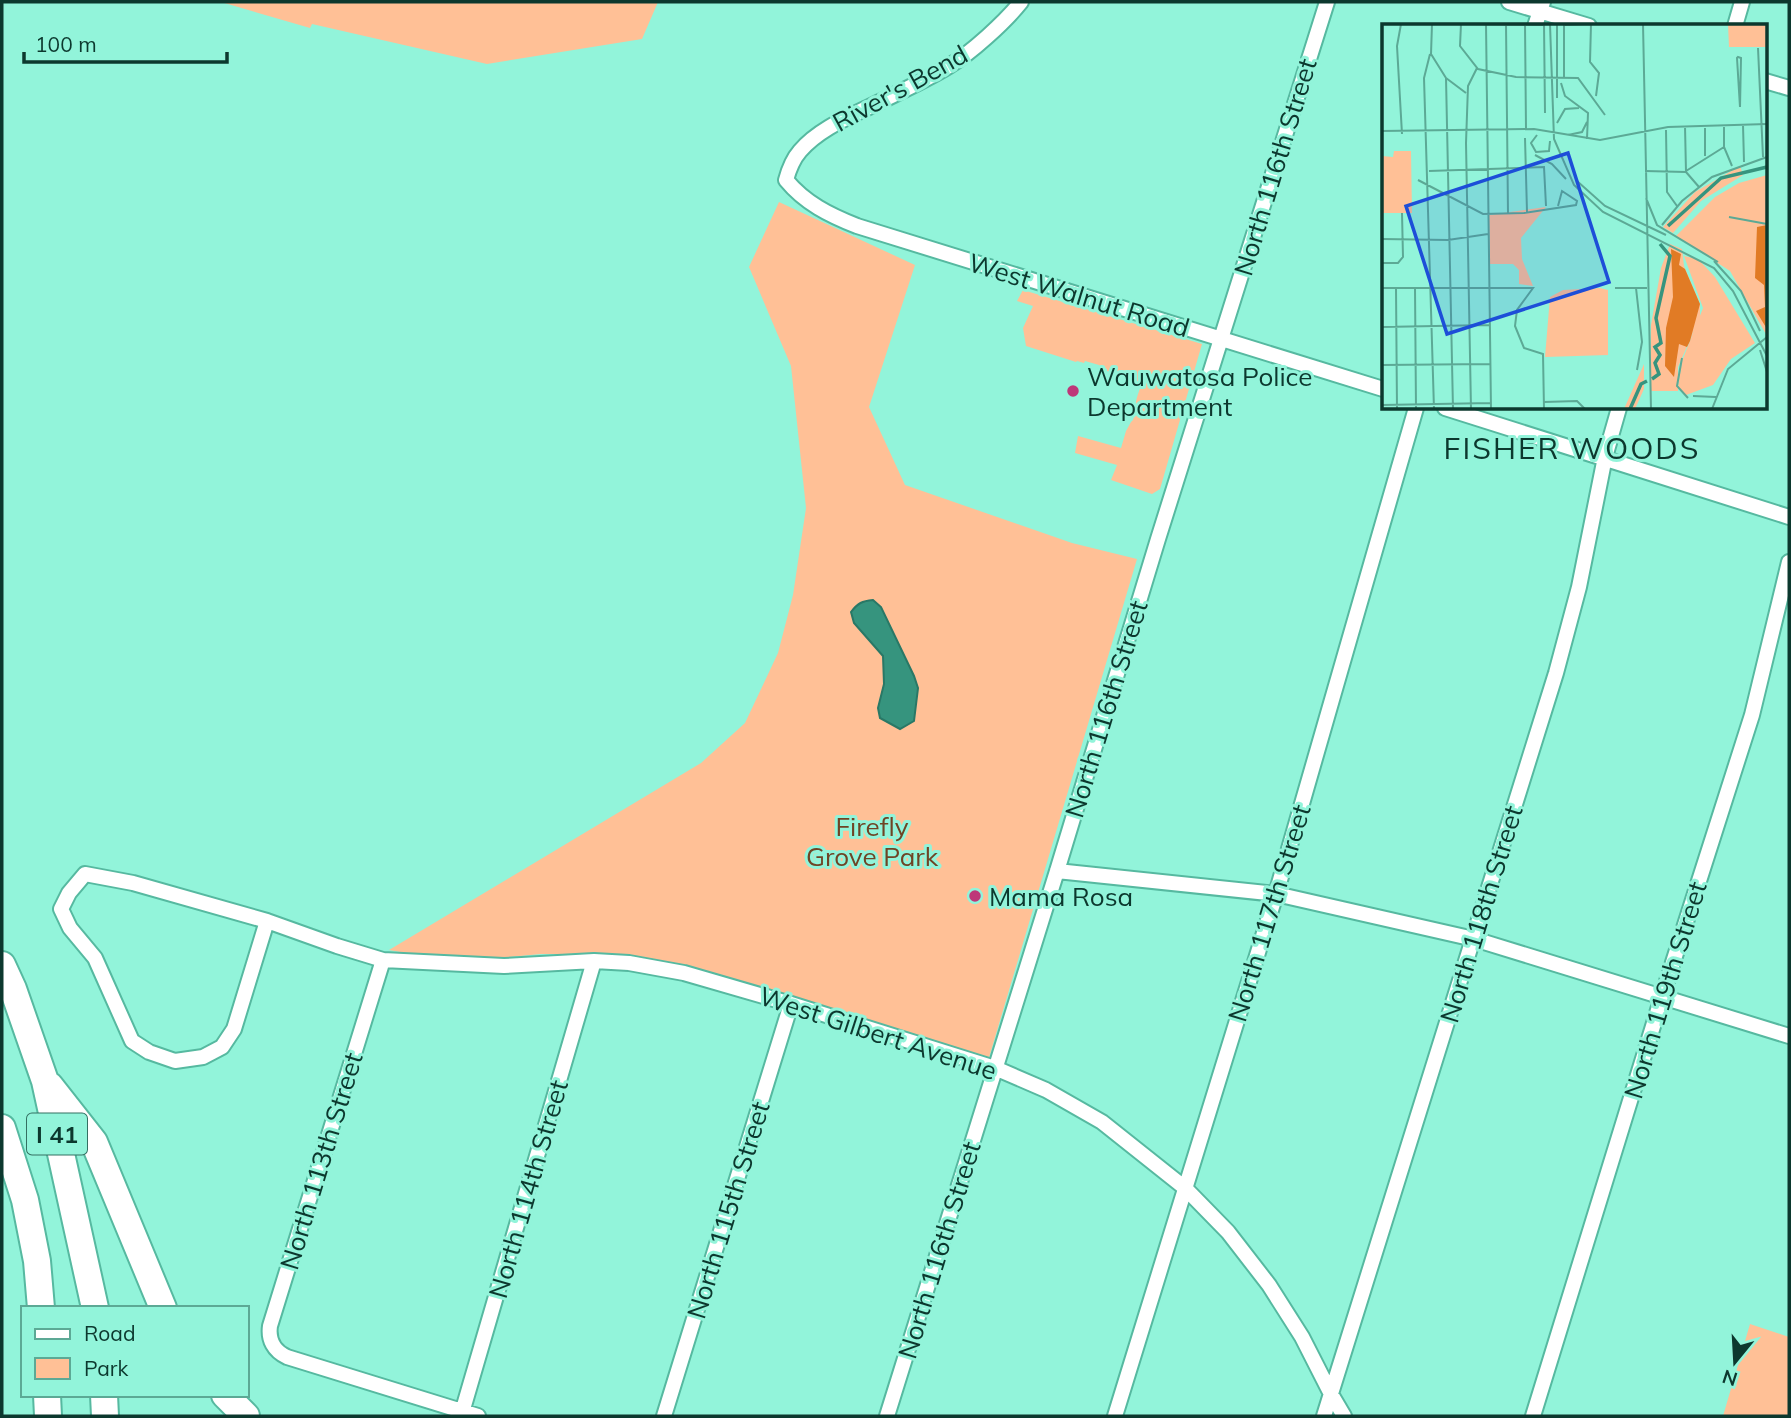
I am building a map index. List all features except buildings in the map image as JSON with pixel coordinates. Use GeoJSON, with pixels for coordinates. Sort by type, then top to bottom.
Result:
{"type":"FeatureCollection","features":[{"type":"Feature","properties":{"kind":"highway","name":"I 41"},"geometry":{"type":"LineString","coordinates":[[2,965],[45,1081],[95,1306]]}},
{"type":"Feature","properties":{"kind":"highway"},"geometry":{"type":"LineString","coordinates":[[45,1081],[94,1142],[162,1306]]}},
{"type":"Feature","properties":{"kind":"highway","name":"I 41"},"geometry":{"type":"LineString","coordinates":[[2,1128],[25,1200],[37,1261],[41,1306]]}},
{"type":"Feature","properties":{"kind":"highway"},"geometry":{"type":"LineString","coordinates":[[47,1397],[48,1416]]}},
{"type":"Feature","properties":{"kind":"highway"},"geometry":{"type":"LineString","coordinates":[[104,1397],[104,1416]]}},
{"type":"Feature","properties":{"kind":"highway"},"geometry":{"type":"LineString","coordinates":[[227,1397],[246,1416]]}},
{"type":"Feature","properties":{"kind":"street","name":"River's Bend"},"geometry":{"type":"LineString","coordinates":[[786,180],[791,164],[811,139],[843,119],[914,86],[951,65],[985,38],[1021,2]]}},
{"type":"Feature","properties":{"kind":"street","name":"North 116th Street"},"geometry":{"type":"LineString","coordinates":[[887,1416],[1326,2]]}},
{"type":"Feature","properties":{"kind":"street"},"geometry":{"type":"LineString","coordinates":[[1509,2],[1541,6],[1584,24]]}},
{"type":"Feature","properties":{"kind":"street"},"geometry":{"type":"LineString","coordinates":[[1736,24],[1742,2]]}},
{"type":"Feature","properties":{"kind":"street"},"geometry":{"type":"LineString","coordinates":[[1536,24],[1541,6]]}},
{"type":"Feature","properties":{"kind":"street"},"geometry":{"type":"LineString","coordinates":[[1766,80],[1789,89]]}},
{"type":"Feature","properties":{"kind":"street","name":"West Walnut Road"},"geometry":{"type":"LineString","coordinates":[[786,180],[796,193],[813,206],[857,226],[1382,389]]}},
{"type":"Feature","properties":{"kind":"street","name":"North 117th Street"},"geometry":{"type":"LineString","coordinates":[[1115,1416],[1276,894],[1415,410]]}},
{"type":"Feature","properties":{"kind":"street"},"geometry":{"type":"LineString","coordinates":[[1452,410],[1789,517]]}},
{"type":"Feature","properties":{"kind":"street","name":"North 118th Street"},"geometry":{"type":"LineString","coordinates":[[1324,1416],[1556,673],[1578,587],[1605,457],[1618,410]]}},
{"type":"Feature","properties":{"kind":"street","name":"North 119th Street"},"geometry":{"type":"LineString","coordinates":[[1533,1416],[1752,715],[1789,562]]}},
{"type":"Feature","properties":{"kind":"street"},"geometry":{"type":"LineString","coordinates":[[1056,871],[1276,894],[1474,939],[1789,1036]]}},
{"type":"Feature","properties":{"kind":"street","name":"West Gilbert Avenue"},"geometry":{"type":"LineString","coordinates":[[267,921],[234,1029],[222,1047],[203,1057],[175,1061],[149,1052],[132,1041],[95,958],[70,928],[61,909],[69,893],[85,874],[133,883],[267,921],[383,960],[504,966],[594,961],[629,963],[684,973],[995,1068],[1046,1090],[1101,1122],[1185,1188],[1228,1232],[1269,1285],[1302,1337],[1344,1416]]}},
{"type":"Feature","properties":{"kind":"street","name":"North 113th Street"},"geometry":{"type":"LineString","coordinates":[[383,960],[269,1334],[276,1350],[287,1357],[462,1414]]}},
{"type":"Feature","properties":{"kind":"street","name":"North 114th Street"},"geometry":{"type":"LineString","coordinates":[[462,1414],[594,961]]}},
{"type":"Feature","properties":{"kind":"street","name":"North 115th Street"},"geometry":{"type":"LineString","coordinates":[[664,1416],[791,1004]]}},
{"type":"Feature","properties":{"kind":"street"},"geometry":{"type":"LineString","coordinates":[[462,1414],[478,1416]]}},
{"type":"Feature","properties":{"kind":"green space"},"geometry":{"type":"Polygon","coordinates":[[[221,2],[658,2],[642,39],[487,64],[312,24],[310,28],[221,2]]]}},
{"type":"Feature","properties":{"kind":"green space","name":"Firefly Grove Park"},"geometry":{"type":"Polygon","coordinates":[[[779,202],[915,265],[869,407],[905,485],[1072,543],[1137,559],[988,1061],[605,954],[458,957],[389,950],[701,763],[745,723],[778,653],[793,595],[806,508],[791,366],[749,267],[779,202]]]}},
{"type":"Feature","properties":{"kind":"green space"},"geometry":{"type":"Polygon","coordinates":[[[1023,290],[1202,344],[1160,489],[1152,494],[1111,480],[1117,465],[1075,453],[1078,436],[1121,448],[1136,411],[1142,383],[1107,371],[1099,365],[1085,361],[1076,362],[1026,346],[1023,328],[1033,306],[1017,301],[1023,290]]]}},
{"type":"Feature","properties":{"kind":"green space"},"geometry":{"type":"Polygon","coordinates":[[[1750,1324],[1789,1337],[1789,1416],[1723,1416],[1750,1324]]]}},
{"type":"Feature","properties":{"kind":"water"},"geometry":{"type":"Polygon","coordinates":[[[873,600],[881,607],[918,688],[914,721],[900,729],[880,718],[878,708],[884,684],[883,656],[854,623],[851,612],[860,603],[873,600]]]}},
{"type":"Feature","properties":{"kind":"place","name":"Wauwatosa Police Department"},"geometry":{"type":"Point","coordinates":[1073,391]}},
{"type":"Feature","properties":{"kind":"place","name":"Mama Rosa"},"geometry":{"type":"Point","coordinates":[975,896]}},
{"type":"Feature","properties":{"kind":"district","name":"FISHER WOODS"},"geometry":{"type":"Point","coordinates":[1572,448]}}]}
